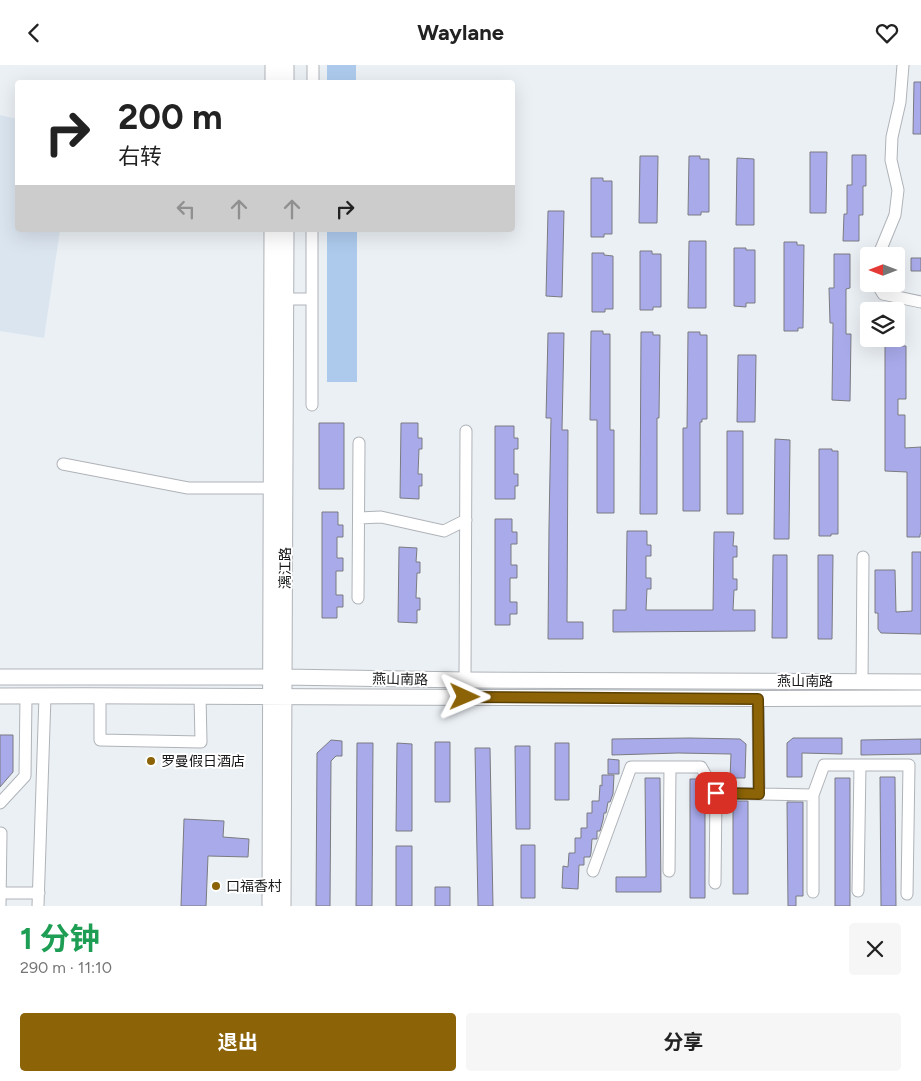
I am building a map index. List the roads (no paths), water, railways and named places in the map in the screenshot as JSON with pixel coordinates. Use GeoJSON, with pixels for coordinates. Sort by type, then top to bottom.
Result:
{"type":"FeatureCollection","features":[{"type":"Feature","properties":{"kind":"main road"},"geometry":{"type":"LineString","coordinates":[[273,65],[273,80]]}},
{"type":"Feature","properties":{"kind":"main road"},"geometry":{"type":"LineString","coordinates":[[286,65],[286,80]]}},
{"type":"Feature","properties":{"kind":"main road","name":"漓江路"},"geometry":{"type":"LineString","coordinates":[[272,232],[271,488],[277,677]]}},
{"type":"Feature","properties":{"kind":"main road","name":"漓江路"},"geometry":{"type":"LineString","coordinates":[[283,906],[277,677],[286,232]]}},
{"type":"Feature","properties":{"kind":"main road","name":"燕山南路"},"geometry":{"type":"LineString","coordinates":[[0,677],[277,677],[465,680],[921,682]]}},
{"type":"Feature","properties":{"kind":"main road"},"geometry":{"type":"LineString","coordinates":[[90,677],[95,695]]}},
{"type":"Feature","properties":{"kind":"main road"},"geometry":{"type":"LineString","coordinates":[[465,680],[465,697]]}},
{"type":"Feature","properties":{"kind":"main road"},"geometry":{"type":"LineString","coordinates":[[586,680],[586,698]]}},
{"type":"Feature","properties":{"kind":"main road"},"geometry":{"type":"LineString","coordinates":[[758,681],[758,699]]}},
{"type":"Feature","properties":{"kind":"main road","name":"燕山南路"},"geometry":{"type":"LineString","coordinates":[[0,696],[921,698]]}},
{"type":"Feature","properties":{"kind":"main road","name":"漓江路"},"geometry":{"type":"LineString","coordinates":[[270,906],[277,696]]}},
{"type":"Feature","properties":{"kind":"street"},"geometry":{"type":"LineString","coordinates":[[313,65],[313,80]]}},
{"type":"Feature","properties":{"kind":"street"},"geometry":{"type":"LineString","coordinates":[[882,247],[895,215],[898,190],[891,160],[892,137],[900,102],[903,65]]}},
{"type":"Feature","properties":{"kind":"street"},"geometry":{"type":"LineString","coordinates":[[312,232],[312,405]]}},
{"type":"Feature","properties":{"kind":"street"},"geometry":{"type":"LineString","coordinates":[[882,293],[883,295],[921,302]]}},
{"type":"Feature","properties":{"kind":"street"},"geometry":{"type":"LineString","coordinates":[[285,299],[312,299]]}},
{"type":"Feature","properties":{"kind":"street"},"geometry":{"type":"LineString","coordinates":[[465,680],[466,431]]}},
{"type":"Feature","properties":{"kind":"street"},"geometry":{"type":"LineString","coordinates":[[358,598],[359,443]]}},
{"type":"Feature","properties":{"kind":"street"},"geometry":{"type":"LineString","coordinates":[[63,464],[188,488],[271,488]]}},
{"type":"Feature","properties":{"kind":"street"},"geometry":{"type":"LineString","coordinates":[[359,518],[381,517],[444,531],[466,520]]}},
{"type":"Feature","properties":{"kind":"street"},"geometry":{"type":"LineString","coordinates":[[862,557],[862,681]]}},
{"type":"Feature","properties":{"kind":"street"},"geometry":{"type":"LineString","coordinates":[[95,695],[100,740],[201,742],[200,695]]}},
{"type":"Feature","properties":{"kind":"street"},"geometry":{"type":"LineString","coordinates":[[0,803],[25,776],[26,696]]}},
{"type":"Feature","properties":{"kind":"street"},"geometry":{"type":"LineString","coordinates":[[38,906],[45,696]]}},
{"type":"Feature","properties":{"kind":"street"},"geometry":{"type":"LineString","coordinates":[[758,699],[759,794]]}},
{"type":"Feature","properties":{"kind":"street"},"geometry":{"type":"LineString","coordinates":[[813,892],[813,795],[824,765],[909,765],[908,894]]}},
{"type":"Feature","properties":{"kind":"street"},"geometry":{"type":"LineString","coordinates":[[858,891],[860,765]]}},
{"type":"Feature","properties":{"kind":"street"},"geometry":{"type":"LineString","coordinates":[[593,871],[631,767],[701,767],[716,793],[715,883]]}},
{"type":"Feature","properties":{"kind":"street"},"geometry":{"type":"LineString","coordinates":[[669,871],[670,767]]}},
{"type":"Feature","properties":{"kind":"street"},"geometry":{"type":"LineString","coordinates":[[716,793],[813,795]]}},
{"type":"Feature","properties":{"kind":"street"},"geometry":{"type":"LineString","coordinates":[[0,906],[1,833]]}},
{"type":"Feature","properties":{"kind":"street"},"geometry":{"type":"LineString","coordinates":[[0,893],[39,893]]}},
{"type":"Feature","properties":{"kind":"place","name":"罗曼假日酒店"},"geometry":{"type":"Point","coordinates":[151,761]}},
{"type":"Feature","properties":{"kind":"place","name":"口福香村"},"geometry":{"type":"Point","coordinates":[216,886]}}]}
